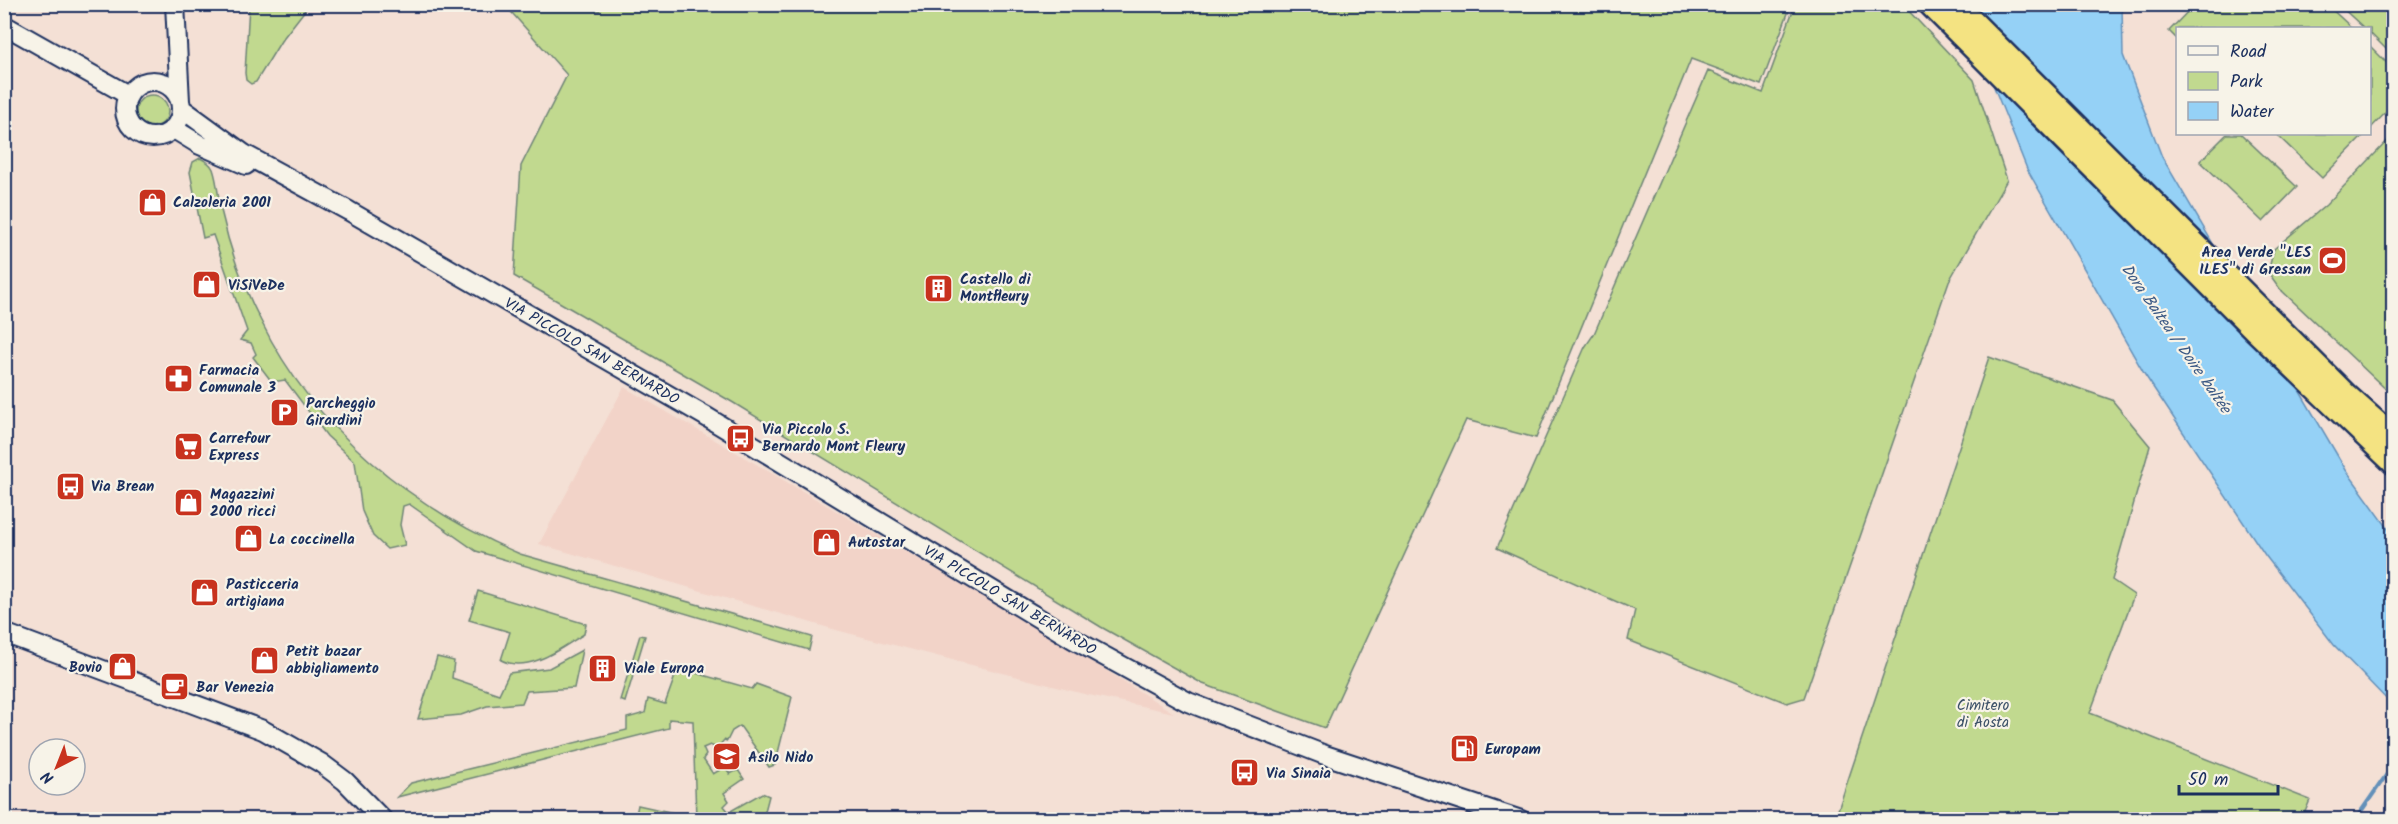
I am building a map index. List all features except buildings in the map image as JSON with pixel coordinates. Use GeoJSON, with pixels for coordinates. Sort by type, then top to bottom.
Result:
{"type":"FeatureCollection","features":[{"type":"Feature","properties":{"kind":"highway"},"geometry":{"type":"LineString","coordinates":[[1930,4],[2246,321],[2383,441]]}},
{"type":"Feature","properties":{"kind":"highway"},"geometry":{"type":"LineString","coordinates":[[1954,4],[2348,396],[2383,441],[2394,463]]}},
{"type":"Feature","properties":{"kind":"street"},"geometry":{"type":"LineString","coordinates":[[175,4],[181,104],[174,129],[159,137],[143,136],[132,129],[126,118],[125,106],[128,95],[137,85],[150,81],[168,86],[181,104]]}},
{"type":"Feature","properties":{"kind":"street"},"geometry":{"type":"LineString","coordinates":[[4,25],[128,95]]}},
{"type":"Feature","properties":{"kind":"street","name":"VIA PICCOLO SAN BERNARDO"},"geometry":{"type":"LineString","coordinates":[[181,104],[244,154],[310,189],[705,416],[1064,633],[1188,702],[1315,752],[1521,819]]}},
{"type":"Feature","properties":{"kind":"street","name":"VIA PICCOLO SAN BERNARDO"},"geometry":{"type":"LineString","coordinates":[[174,129],[235,161],[310,189]]}},
{"type":"Feature","properties":{"kind":"street"},"geometry":{"type":"LineString","coordinates":[[4,633],[263,730],[321,763],[345,781],[384,819]]}},
{"type":"Feature","properties":{"kind":"shaded area"},"geometry":{"type":"Polygon","coordinates":[[[624,387],[1059,641],[1174,713],[1084,694],[836,630],[539,544],[624,387]]]}},
{"type":"Feature","properties":{"kind":"green space"},"geometry":{"type":"Polygon","coordinates":[[[603,4],[1791,5],[1761,85],[1691,59],[1536,438],[1466,420],[1325,728],[1203,684],[1101,627],[732,402],[514,276],[521,166],[567,75],[505,5],[589,5],[599,11],[603,4]]]}},
{"type":"Feature","properties":{"kind":"green space"},"geometry":{"type":"Polygon","coordinates":[[[249,5],[309,5],[281,41],[256,82],[251,84],[246,80],[245,73],[249,5]]]}},
{"type":"Feature","properties":{"kind":"green space"},"geometry":{"type":"Polygon","coordinates":[[[1795,5],[1903,5],[1974,80],[2007,180],[1949,281],[1804,698],[1787,703],[1628,640],[1635,610],[1497,548],[1585,347],[1594,334],[1708,71],[1763,93],[1795,5]]]}},
{"type":"Feature","properties":{"kind":"green space"},"geometry":{"type":"Polygon","coordinates":[[[2194,5],[2327,5],[2351,27],[2176,27],[2176,38],[2169,31],[2194,5]]]}},
{"type":"Feature","properties":{"kind":"green space"},"geometry":{"type":"Polygon","coordinates":[[[2339,5],[2393,5],[2393,56],[2371,34],[2371,27],[2363,27],[2339,5]]]}},
{"type":"Feature","properties":{"kind":"green space"},"geometry":{"type":"Polygon","coordinates":[[[2371,47],[2393,69],[2394,104],[2371,128],[2371,47]]]}},
{"type":"Feature","properties":{"kind":"green space"},"geometry":{"type":"Polygon","coordinates":[[[152,95],[163,100],[168,111],[163,122],[152,127],[141,122],[136,111],[141,100],[152,95]]]}},
{"type":"Feature","properties":{"kind":"green space"},"geometry":{"type":"Polygon","coordinates":[[[2226,135],[2242,135],[2297,187],[2263,222],[2200,161],[2226,135]]]}},
{"type":"Feature","properties":{"kind":"green space"},"geometry":{"type":"Polygon","coordinates":[[[2277,135],[2364,135],[2322,178],[2277,135]]]}},
{"type":"Feature","properties":{"kind":"green space","name":"Area Verde \"LES ILES\" di Gressan"},"geometry":{"type":"Polygon","coordinates":[[[2393,135],[2393,396],[2280,289],[2268,272],[2274,249],[2326,205],[2393,135]]]}},
{"type":"Feature","properties":{"kind":"green space"},"geometry":{"type":"Polygon","coordinates":[[[200,158],[208,162],[213,169],[229,241],[238,269],[261,321],[283,360],[309,396],[338,430],[370,461],[405,489],[441,513],[520,554],[812,637],[809,650],[476,551],[409,504],[403,506],[400,525],[405,545],[387,549],[373,536],[362,511],[355,462],[327,436],[285,380],[272,382],[253,357],[256,354],[251,343],[240,340],[247,331],[213,235],[203,238],[190,172],[193,162],[200,158]]]}},
{"type":"Feature","properties":{"kind":"green space","name":"Cimitero di Aosta"},"geometry":{"type":"Polygon","coordinates":[[[1989,357],[2112,400],[2150,446],[2112,580],[2134,595],[2090,713],[2310,800],[2302,819],[1835,819],[1989,357]]]}},
{"type":"Feature","properties":{"kind":"green space"},"geometry":{"type":"Polygon","coordinates":[[[478,591],[586,624],[584,634],[534,662],[523,664],[501,660],[510,632],[469,620],[478,591]]]}},
{"type":"Feature","properties":{"kind":"green space"},"geometry":{"type":"Polygon","coordinates":[[[640,635],[645,636],[625,702],[620,700],[640,635]]]}},
{"type":"Feature","properties":{"kind":"green space"},"geometry":{"type":"Polygon","coordinates":[[[582,650],[574,688],[527,691],[522,703],[487,706],[461,715],[418,719],[437,657],[454,661],[452,678],[499,694],[509,673],[549,668],[582,650]]]}},
{"type":"Feature","properties":{"kind":"green space"},"geometry":{"type":"Polygon","coordinates":[[[678,668],[752,689],[756,684],[792,697],[775,765],[769,767],[740,726],[732,731],[727,741],[724,740],[717,748],[710,745],[703,748],[706,755],[703,759],[713,774],[725,767],[730,774],[738,770],[744,779],[724,793],[729,801],[724,806],[729,812],[762,793],[769,796],[763,819],[696,819],[693,721],[669,719],[669,728],[397,797],[411,783],[627,730],[627,718],[645,713],[648,699],[665,704],[678,668]]]}},
{"type":"Feature","properties":{"kind":"green space"},"geometry":{"type":"Polygon","coordinates":[[[638,805],[688,816],[687,819],[635,819],[638,805]]]}},
{"type":"Feature","properties":{"kind":"water","name":"Dora Baltea / Doire baltée"},"geometry":{"type":"Polygon","coordinates":[[[1961,5],[2122,5],[2123,55],[2162,157],[2346,470],[2393,535],[2393,706],[2334,645],[2265,555],[2145,375],[2027,169],[1961,5]]]}},
{"type":"Feature","properties":{"kind":"waterway"},"geometry":{"type":"LineString","coordinates":[[2355,820],[2394,764]]}},
{"type":"Feature","properties":{"kind":"place","name":"Calzoleria 2001"},"geometry":{"type":"Point","coordinates":[152,202]}},
{"type":"Feature","properties":{"kind":"place","name":"Area Verde \"LES ILES\" di Gressan"},"geometry":{"type":"Point","coordinates":[2332,261]}},
{"type":"Feature","properties":{"kind":"place","name":"ViSiVeDe"},"geometry":{"type":"Point","coordinates":[207,285]}},
{"type":"Feature","properties":{"kind":"place","name":"Castello di Montfleury"},"geometry":{"type":"Point","coordinates":[939,288]}},
{"type":"Feature","properties":{"kind":"place","name":"Farmacia Comunale 3"},"geometry":{"type":"Point","coordinates":[178,379]}},
{"type":"Feature","properties":{"kind":"place","name":"Parcheggio Girardini"},"geometry":{"type":"Point","coordinates":[285,412]}},
{"type":"Feature","properties":{"kind":"place","name":"Via Piccolo S. Bernardo Mont Fleury"},"geometry":{"type":"Point","coordinates":[741,438]}},
{"type":"Feature","properties":{"kind":"place","name":"Carrefour Express"},"geometry":{"type":"Point","coordinates":[188,447]}},
{"type":"Feature","properties":{"kind":"place","name":"Via Brean"},"geometry":{"type":"Point","coordinates":[70,486]}},
{"type":"Feature","properties":{"kind":"place","name":"Magazzini 2000 ricci"},"geometry":{"type":"Point","coordinates":[189,503]}},
{"type":"Feature","properties":{"kind":"place","name":"La coccinella"},"geometry":{"type":"Point","coordinates":[248,539]}},
{"type":"Feature","properties":{"kind":"place","name":"Autostar"},"geometry":{"type":"Point","coordinates":[827,542]}},
{"type":"Feature","properties":{"kind":"place","name":"Pasticceria artigiana"},"geometry":{"type":"Point","coordinates":[205,593]}},
{"type":"Feature","properties":{"kind":"place","name":"Petit bazar abbigliamento"},"geometry":{"type":"Point","coordinates":[265,660]}},
{"type":"Feature","properties":{"kind":"place","name":"Bovio"},"geometry":{"type":"Point","coordinates":[123,667]}},
{"type":"Feature","properties":{"kind":"place","name":"Viale Europa"},"geometry":{"type":"Point","coordinates":[603,668]}},
{"type":"Feature","properties":{"kind":"place","name":"Bar Venezia"},"geometry":{"type":"Point","coordinates":[175,687]}},
{"type":"Feature","properties":{"kind":"place","name":"Europam"},"geometry":{"type":"Point","coordinates":[1464,749]}},
{"type":"Feature","properties":{"kind":"place","name":"Asilo Nido"},"geometry":{"type":"Point","coordinates":[727,757]}},
{"type":"Feature","properties":{"kind":"place","name":"Via Sinaia"},"geometry":{"type":"Point","coordinates":[1245,773]}}]}
